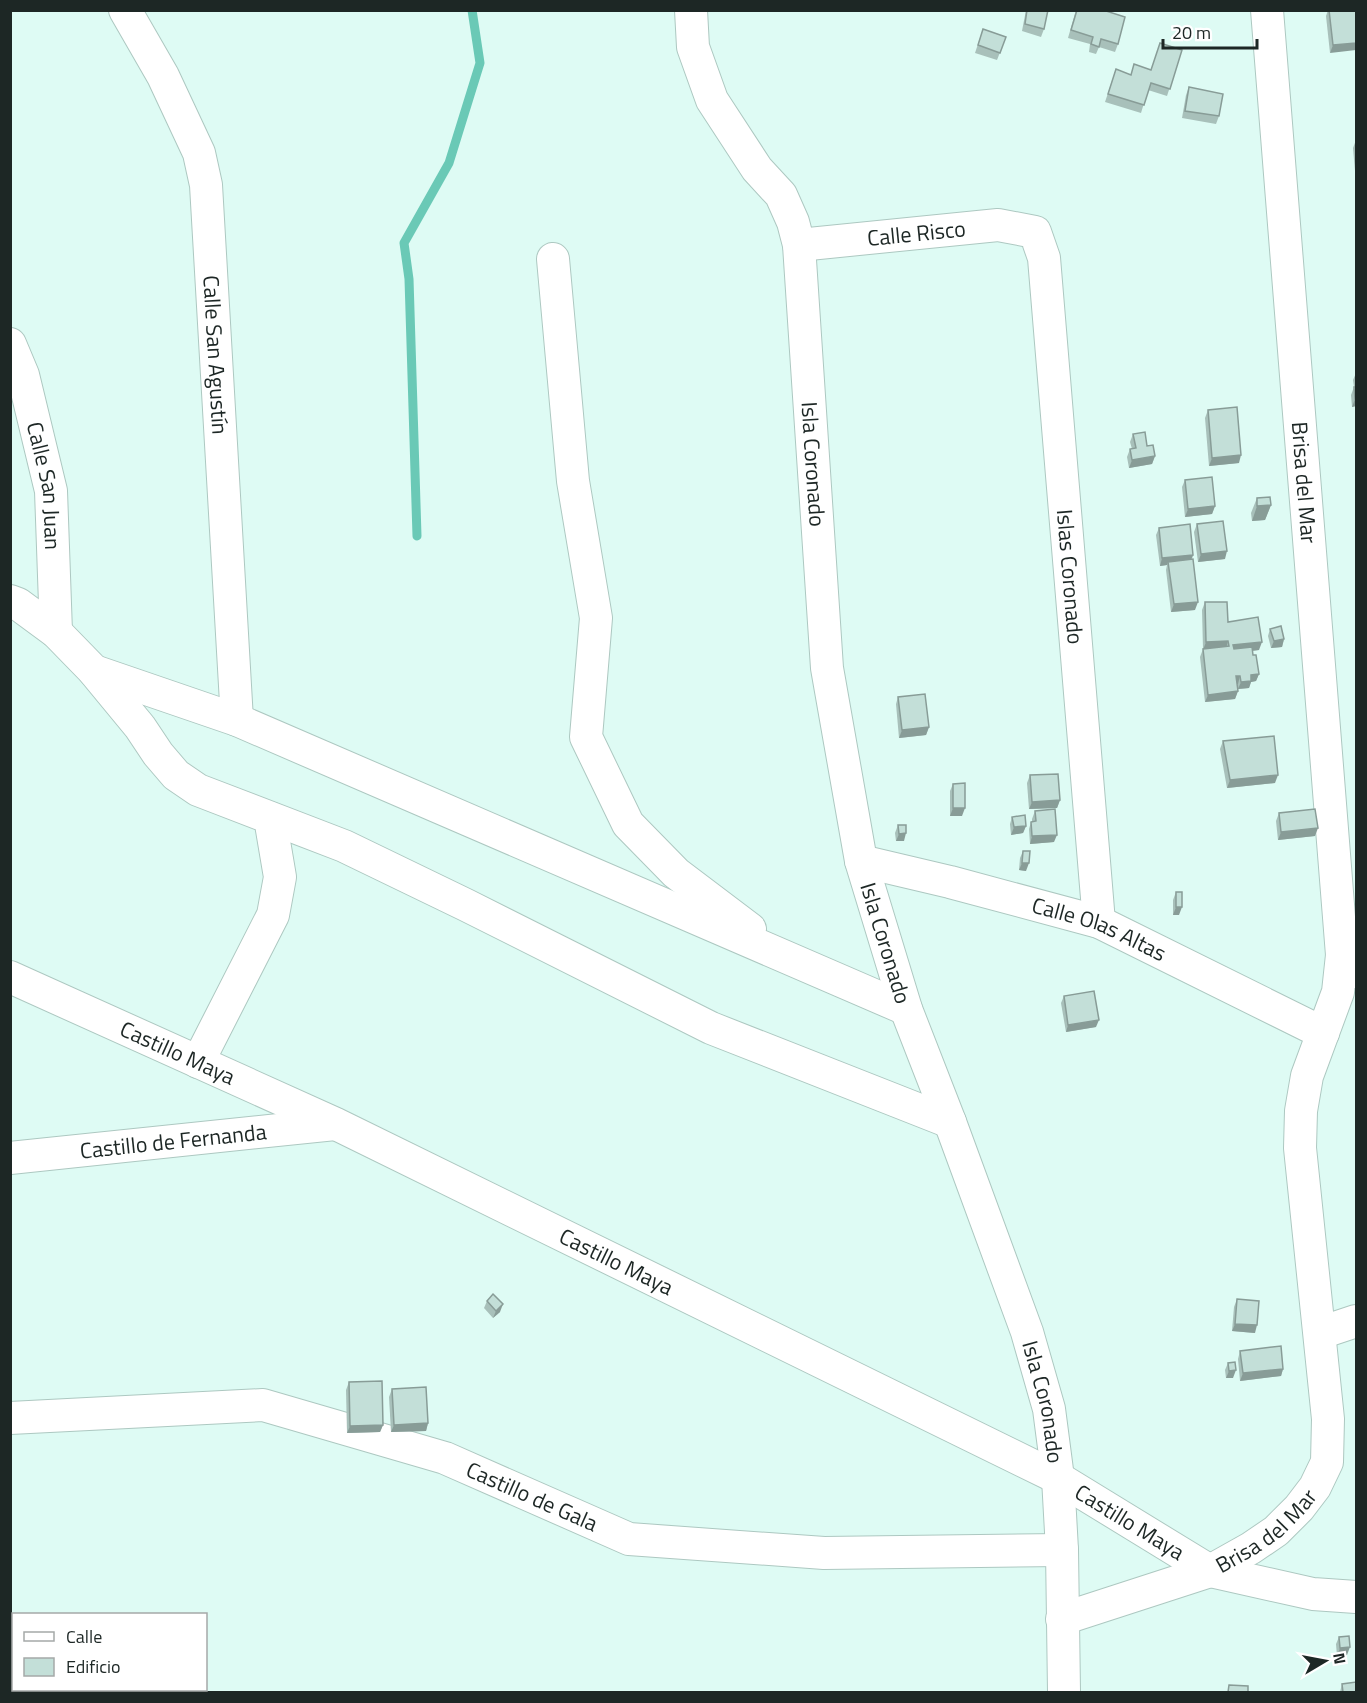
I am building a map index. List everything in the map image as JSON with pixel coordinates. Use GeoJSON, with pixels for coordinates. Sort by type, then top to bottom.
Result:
{"type":"FeatureCollection","features":[{"type":"Feature","properties":{"kind":"street","name":"Calle San Agustín"},"geometry":{"type":"LineString","coordinates":[[125,10],[168,85],[199,153],[206,185],[237,720]]}},
{"type":"Feature","properties":{"kind":"street","name":"Isla Coronado"},"geometry":{"type":"LineString","coordinates":[[691,10],[693,48],[712,100],[757,169],[781,195],[793,222],[799,245],[827,669],[861,861],[906,1009],[1027,1332],[1049,1409],[1058,1478],[1062,1550],[1064,1692]]}},
{"type":"Feature","properties":{"kind":"street","name":"Brisa del Mar"},"geometry":{"type":"LineString","coordinates":[[1062,1620],[1210,1571],[1251,1548],[1276,1531],[1299,1508],[1315,1487],[1327,1462],[1328,1419],[1300,1148],[1301,1111],[1307,1076],[1349,964],[1267,10]]}},
{"type":"Feature","properties":{"kind":"street","name":"Calle Risco"},"geometry":{"type":"LineString","coordinates":[[799,245],[998,225],[1035,232]]}},
{"type":"Feature","properties":{"kind":"street","name":"Islas Coronado"},"geometry":{"type":"LineString","coordinates":[[1035,232],[1044,258],[1099,922]]}},
{"type":"Feature","properties":{"kind":"street"},"geometry":{"type":"LineString","coordinates":[[553,259],[573,482],[596,618],[586,737],[628,824],[676,873],[789,958]]}},
{"type":"Feature","properties":{"kind":"street","name":"Calle San Juan"},"geometry":{"type":"LineString","coordinates":[[10,344],[23,375],[51,491],[56,632]]}},
{"type":"Feature","properties":{"kind":"street"},"geometry":{"type":"LineString","coordinates":[[10,601],[18,604],[56,632],[93,670],[176,775],[198,790],[344,846],[711,1028],[950,1122]]}},
{"type":"Feature","properties":{"kind":"street"},"geometry":{"type":"LineString","coordinates":[[93,670],[237,720],[906,1009]]}},
{"type":"Feature","properties":{"kind":"street"},"geometry":{"type":"LineString","coordinates":[[198,1062],[273,915],[280,877],[270,818]]}},
{"type":"Feature","properties":{"kind":"street","name":"Calle Olas Altas"},"geometry":{"type":"LineString","coordinates":[[861,861],[1099,922],[1323,1033]]}},
{"type":"Feature","properties":{"kind":"street","name":"Castillo Maya"},"geometry":{"type":"LineString","coordinates":[[10,977],[336,1124],[1058,1478],[1210,1571]]}},
{"type":"Feature","properties":{"kind":"street","name":"Castillo de Fernanda"},"geometry":{"type":"LineString","coordinates":[[10,1158],[336,1124]]}},
{"type":"Feature","properties":{"kind":"street"},"geometry":{"type":"LineString","coordinates":[[1320,1333],[1356,1321]]}},
{"type":"Feature","properties":{"kind":"street","name":"Castillo de Gala"},"geometry":{"type":"LineString","coordinates":[[10,1418],[263,1405],[445,1458],[629,1539],[824,1553],[1062,1550]]}},
{"type":"Feature","properties":{"kind":"street"},"geometry":{"type":"LineString","coordinates":[[1210,1571],[1313,1594],[1356,1597]]}},
{"type":"Feature","properties":{"kind":"building"},"geometry":{"type":"Polygon","coordinates":[[[1027,10],[1048,10],[1044,29],[1025,24],[1027,10]]]}},
{"type":"Feature","properties":{"kind":"building"},"geometry":{"type":"Polygon","coordinates":[[[1077,10],[1103,10],[1125,17],[1118,44],[1101,39],[1099,47],[1091,44],[1093,37],[1071,30],[1077,10]]]}},
{"type":"Feature","properties":{"kind":"building"},"geometry":{"type":"Polygon","coordinates":[[[1329,10],[1356,10],[1356,43],[1333,45],[1329,10]]]}},
{"type":"Feature","properties":{"kind":"building"},"geometry":{"type":"Polygon","coordinates":[[[983,29],[1006,37],[1000,53],[978,45],[983,29]]]}},
{"type":"Feature","properties":{"kind":"building"},"geometry":{"type":"Polygon","coordinates":[[[1160,43],[1182,50],[1170,89],[1151,83],[1144,105],[1108,94],[1116,69],[1131,75],[1134,64],[1151,70],[1160,43]]]}},
{"type":"Feature","properties":{"kind":"building"},"geometry":{"type":"Polygon","coordinates":[[[1189,87],[1223,94],[1219,116],[1185,111],[1189,87]]]}},
{"type":"Feature","properties":{"kind":"building"},"geometry":{"type":"Polygon","coordinates":[[[1237,407],[1241,455],[1212,458],[1208,410],[1237,407]]]}},
{"type":"Feature","properties":{"kind":"building"},"geometry":{"type":"Polygon","coordinates":[[[1145,432],[1147,446],[1153,445],[1155,456],[1132,460],[1130,449],[1136,448],[1133,434],[1145,432]]]}},
{"type":"Feature","properties":{"kind":"building"},"geometry":{"type":"Polygon","coordinates":[[[1212,477],[1215,506],[1188,509],[1185,480],[1212,477]]]}},
{"type":"Feature","properties":{"kind":"building"},"geometry":{"type":"Polygon","coordinates":[[[1270,497],[1271,505],[1257,506],[1257,498],[1270,497]]]}},
{"type":"Feature","properties":{"kind":"building"},"geometry":{"type":"Polygon","coordinates":[[[1223,521],[1227,551],[1201,554],[1197,524],[1223,521]]]}},
{"type":"Feature","properties":{"kind":"building"},"geometry":{"type":"Polygon","coordinates":[[[1190,524],[1193,555],[1162,558],[1159,528],[1190,524]]]}},
{"type":"Feature","properties":{"kind":"building"},"geometry":{"type":"Polygon","coordinates":[[[1193,559],[1198,602],[1174,604],[1168,562],[1193,559]]]}},
{"type":"Feature","properties":{"kind":"building"},"geometry":{"type":"Polygon","coordinates":[[[1205,602],[1227,602],[1228,622],[1258,617],[1262,642],[1233,645],[1234,649],[1252,647],[1253,655],[1256,655],[1259,674],[1251,675],[1251,681],[1241,682],[1240,676],[1236,676],[1238,691],[1208,695],[1203,649],[1229,646],[1228,641],[1206,642],[1205,602]]]}},
{"type":"Feature","properties":{"kind":"building"},"geometry":{"type":"Polygon","coordinates":[[[1281,626],[1284,639],[1274,641],[1270,629],[1281,626]]]}},
{"type":"Feature","properties":{"kind":"building"},"geometry":{"type":"Polygon","coordinates":[[[925,694],[929,727],[902,730],[898,697],[925,694]]]}},
{"type":"Feature","properties":{"kind":"building"},"geometry":{"type":"Polygon","coordinates":[[[1274,736],[1278,775],[1230,780],[1223,741],[1274,736]]]}},
{"type":"Feature","properties":{"kind":"building"},"geometry":{"type":"Polygon","coordinates":[[[1058,774],[1060,800],[1032,802],[1030,775],[1058,774]]]}},
{"type":"Feature","properties":{"kind":"building"},"geometry":{"type":"Polygon","coordinates":[[[965,783],[965,808],[953,808],[953,784],[965,783]]]}},
{"type":"Feature","properties":{"kind":"building"},"geometry":{"type":"Polygon","coordinates":[[[1055,809],[1057,835],[1032,836],[1031,822],[1036,821],[1035,811],[1055,809]]]}},
{"type":"Feature","properties":{"kind":"building"},"geometry":{"type":"Polygon","coordinates":[[[1315,809],[1318,828],[1281,832],[1279,813],[1315,809]]]}},
{"type":"Feature","properties":{"kind":"building"},"geometry":{"type":"Polygon","coordinates":[[[1025,815],[1026,826],[1014,827],[1012,817],[1025,815]]]}},
{"type":"Feature","properties":{"kind":"building"},"geometry":{"type":"Polygon","coordinates":[[[898,825],[906,825],[906,833],[899,834],[898,825]]]}},
{"type":"Feature","properties":{"kind":"building"},"geometry":{"type":"Polygon","coordinates":[[[1023,851],[1030,851],[1029,863],[1022,863],[1023,851]]]}},
{"type":"Feature","properties":{"kind":"building"},"geometry":{"type":"Polygon","coordinates":[[[1176,892],[1182,892],[1182,907],[1176,907],[1176,892]]]}},
{"type":"Feature","properties":{"kind":"building"},"geometry":{"type":"Polygon","coordinates":[[[1094,991],[1099,1020],[1068,1025],[1064,996],[1094,991]]]}},
{"type":"Feature","properties":{"kind":"building"},"geometry":{"type":"Polygon","coordinates":[[[493,1294],[503,1304],[496,1311],[487,1301],[493,1294]]]}},
{"type":"Feature","properties":{"kind":"building"},"geometry":{"type":"Polygon","coordinates":[[[1237,1299],[1259,1301],[1257,1325],[1235,1324],[1237,1299]]]}},
{"type":"Feature","properties":{"kind":"building"},"geometry":{"type":"Polygon","coordinates":[[[1281,1346],[1283,1369],[1243,1373],[1240,1351],[1281,1346]]]}},
{"type":"Feature","properties":{"kind":"building"},"geometry":{"type":"Polygon","coordinates":[[[1235,1362],[1236,1370],[1229,1371],[1228,1363],[1235,1362]]]}},
{"type":"Feature","properties":{"kind":"building"},"geometry":{"type":"Polygon","coordinates":[[[382,1381],[383,1425],[350,1426],[349,1382],[382,1381]]]}},
{"type":"Feature","properties":{"kind":"building"},"geometry":{"type":"Polygon","coordinates":[[[426,1387],[428,1423],[394,1425],[392,1389],[426,1387]]]}},
{"type":"Feature","properties":{"kind":"building"},"geometry":{"type":"Polygon","coordinates":[[[1349,1636],[1350,1647],[1340,1648],[1339,1637],[1349,1636]]]}},
{"type":"Feature","properties":{"kind":"building"},"geometry":{"type":"Polygon","coordinates":[[[1356,1682],[1356,1692],[1343,1692],[1342,1684],[1356,1682]]]}},
{"type":"Feature","properties":{"kind":"building"},"geometry":{"type":"Polygon","coordinates":[[[1229,1685],[1248,1686],[1248,1692],[1228,1692],[1229,1685]]]}},
{"type":"Feature","properties":{"kind":"waterway"},"geometry":{"type":"LineString","coordinates":[[417,536],[409,279],[404,243],[449,163],[480,63],[472,10]]}}]}
